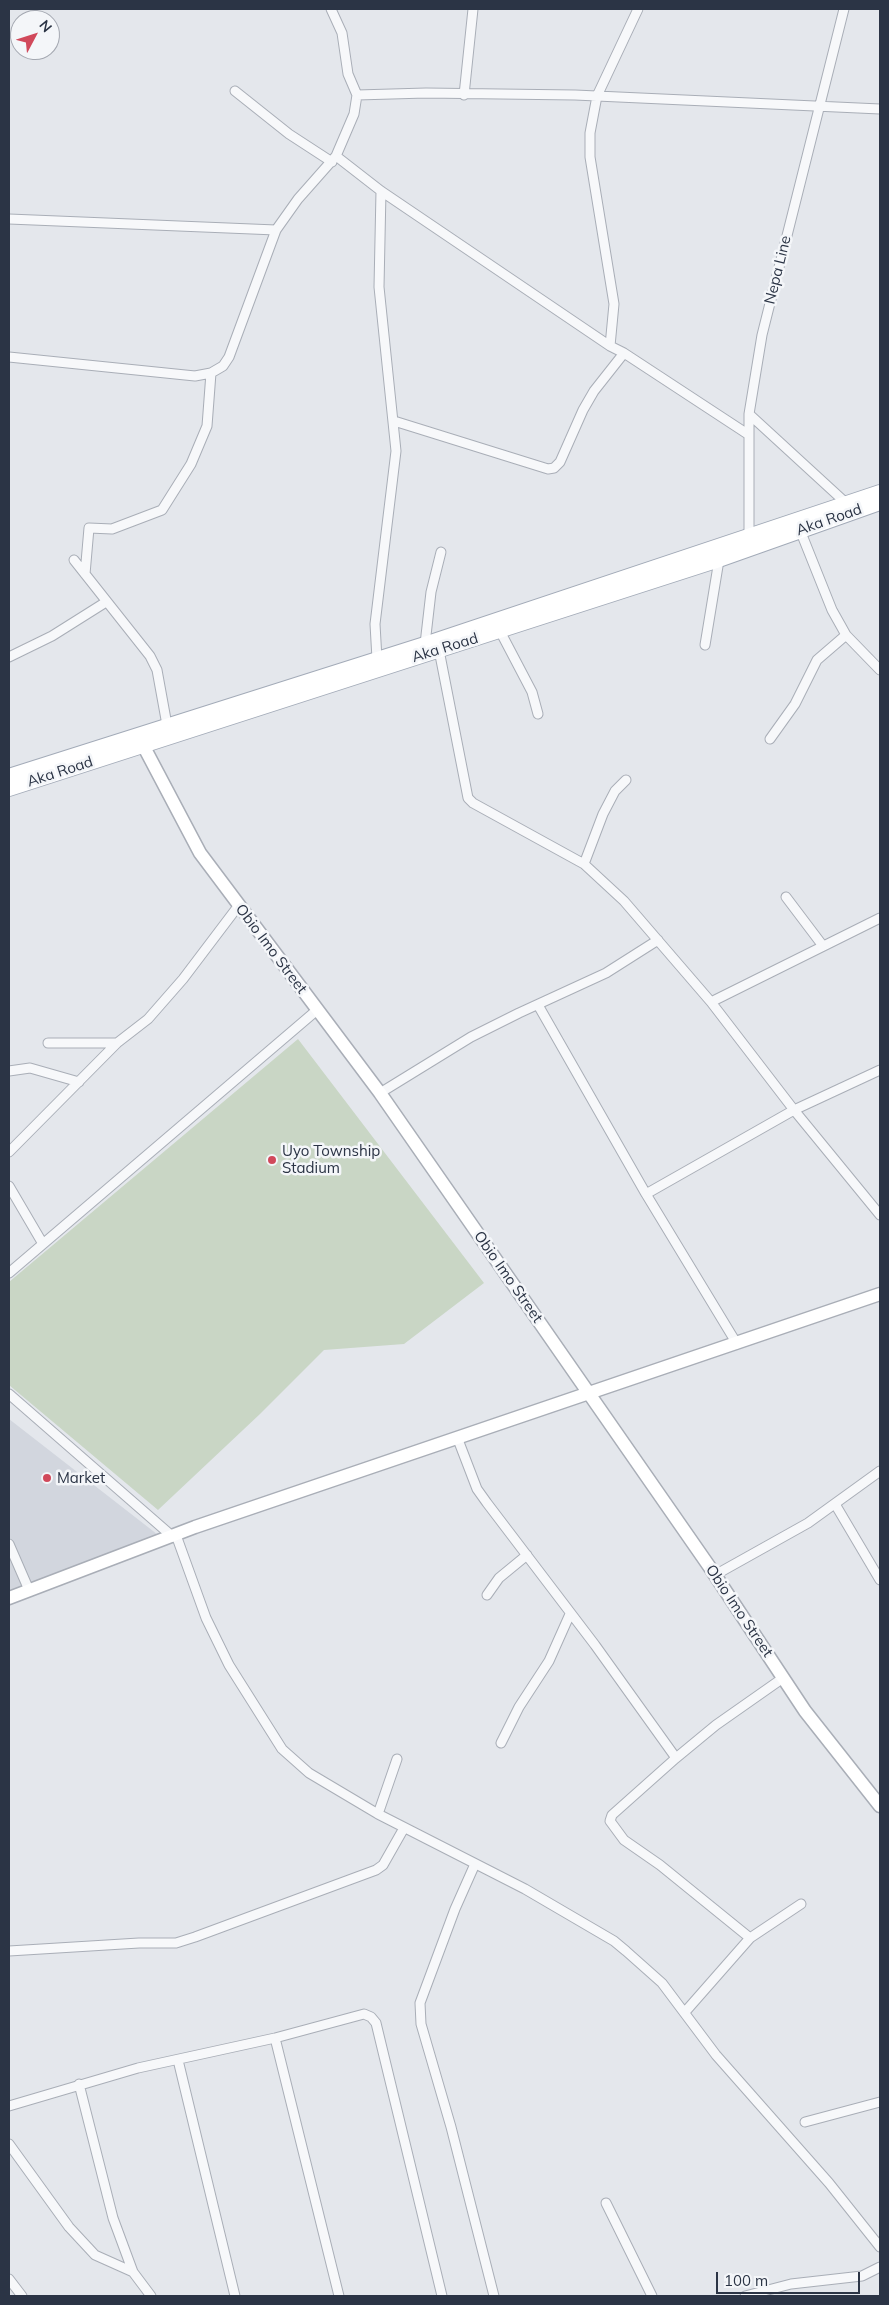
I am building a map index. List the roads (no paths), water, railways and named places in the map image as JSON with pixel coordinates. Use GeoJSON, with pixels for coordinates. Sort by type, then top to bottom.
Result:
{"type":"FeatureCollection","features":[{"type":"Feature","properties":{"kind":"main road","name":"Aka Road"},"geometry":{"type":"LineString","coordinates":[[9,776],[425,644],[880,492]]}},
{"type":"Feature","properties":{"kind":"main road","name":"Aka Road"},"geometry":{"type":"LineString","coordinates":[[9,789],[718,560],[880,503]]}},
{"type":"Feature","properties":{"kind":"street"},"geometry":{"type":"LineString","coordinates":[[9,357],[195,376],[211,374],[223,366],[229,357],[276,230],[298,199],[334,159],[354,114],[357,95],[348,74],[342,33],[331,9]]}},
{"type":"Feature","properties":{"kind":"street"},"geometry":{"type":"LineString","coordinates":[[464,95],[473,9]]}},
{"type":"Feature","properties":{"kind":"street"},"geometry":{"type":"LineString","coordinates":[[610,346],[614,304],[590,157],[590,133],[597,96],[638,9]]}},
{"type":"Feature","properties":{"kind":"street","name":"Nepa Line"},"geometry":{"type":"LineString","coordinates":[[749,536],[749,414],[762,335],[818,106],[844,9]]}},
{"type":"Feature","properties":{"kind":"street"},"geometry":{"type":"LineString","coordinates":[[235,91],[289,134],[334,159],[610,346],[624,353],[750,435]]}},
{"type":"Feature","properties":{"kind":"street"},"geometry":{"type":"LineString","coordinates":[[357,95],[426,93],[597,96],[880,109]]}},
{"type":"Feature","properties":{"kind":"street"},"geometry":{"type":"LineString","coordinates":[[377,659],[375,624],[395,459],[394,421],[379,286],[381,191]]}},
{"type":"Feature","properties":{"kind":"street"},"geometry":{"type":"LineString","coordinates":[[9,219],[276,230]]}},
{"type":"Feature","properties":{"kind":"street"},"geometry":{"type":"LineString","coordinates":[[394,421],[548,469],[554,468],[560,462],[583,410],[594,391],[624,353]]}},
{"type":"Feature","properties":{"kind":"street"},"geometry":{"type":"LineString","coordinates":[[85,574],[89,528],[112,529],[162,510],[191,464],[207,426],[211,374]]}},
{"type":"Feature","properties":{"kind":"street"},"geometry":{"type":"LineString","coordinates":[[749,414],[846,503]]}},
{"type":"Feature","properties":{"kind":"street"},"geometry":{"type":"LineString","coordinates":[[800,530],[832,610],[846,635],[880,670]]}},
{"type":"Feature","properties":{"kind":"street"},"geometry":{"type":"LineString","coordinates":[[425,644],[431,592],[441,552]]}},
{"type":"Feature","properties":{"kind":"street"},"geometry":{"type":"LineString","coordinates":[[74,560],[150,656],[157,670],[167,725]]}},
{"type":"Feature","properties":{"kind":"street"},"geometry":{"type":"LineString","coordinates":[[705,645],[718,560]]}},
{"type":"Feature","properties":{"kind":"street"},"geometry":{"type":"LineString","coordinates":[[9,657],[52,636],[106,602]]}},
{"type":"Feature","properties":{"kind":"street"},"geometry":{"type":"LineString","coordinates":[[500,631],[532,692],[538,714]]}},
{"type":"Feature","properties":{"kind":"street"},"geometry":{"type":"LineString","coordinates":[[770,738],[795,704],[817,660],[846,635]]}},
{"type":"Feature","properties":{"kind":"street"},"geometry":{"type":"LineString","coordinates":[[439,650],[468,798],[584,864],[624,901],[711,1002],[794,1110],[880,1215]]}},
{"type":"Feature","properties":{"kind":"street","name":"Obio Imo Street"},"geometry":{"type":"LineString","coordinates":[[144,745],[200,853],[380,1093],[715,1575],[805,1711],[880,1806]]}},
{"type":"Feature","properties":{"kind":"street"},"geometry":{"type":"LineString","coordinates":[[584,864],[607,806],[615,790],[626,780]]}},
{"type":"Feature","properties":{"kind":"street"},"geometry":{"type":"LineString","coordinates":[[786,897],[823,946]]}},
{"type":"Feature","properties":{"kind":"street"},"geometry":{"type":"LineString","coordinates":[[9,1152],[117,1043],[148,1019],[184,978],[239,905]]}},
{"type":"Feature","properties":{"kind":"street"},"geometry":{"type":"LineString","coordinates":[[711,1002],[880,918]]}},
{"type":"Feature","properties":{"kind":"street"},"geometry":{"type":"LineString","coordinates":[[380,1093],[471,1037],[606,974],[658,940]]}},
{"type":"Feature","properties":{"kind":"street"},"geometry":{"type":"LineString","coordinates":[[538,1005],[646,1194],[738,1344]]}},
{"type":"Feature","properties":{"kind":"street"},"geometry":{"type":"LineString","coordinates":[[9,1273],[317,1010]]}},
{"type":"Feature","properties":{"kind":"street"},"geometry":{"type":"LineString","coordinates":[[48,1043],[117,1043]]}},
{"type":"Feature","properties":{"kind":"street"},"geometry":{"type":"LineString","coordinates":[[9,1071],[30,1068],[79,1082]]}},
{"type":"Feature","properties":{"kind":"street"},"geometry":{"type":"LineString","coordinates":[[646,1194],[794,1110],[880,1070]]}},
{"type":"Feature","properties":{"kind":"street"},"geometry":{"type":"LineString","coordinates":[[9,1186],[43,1244]]}},
{"type":"Feature","properties":{"kind":"street"},"geometry":{"type":"LineString","coordinates":[[9,1598],[176,1535],[588,1392],[738,1344],[880,1294]]}},
{"type":"Feature","properties":{"kind":"street"},"geometry":{"type":"LineString","coordinates":[[9,1394],[173,1537],[176,1535]]}},
{"type":"Feature","properties":{"kind":"street"},"geometry":{"type":"LineString","coordinates":[[9,1407],[18,1402]]}},
{"type":"Feature","properties":{"kind":"street"},"geometry":{"type":"LineString","coordinates":[[457,1437],[478,1489],[676,1758]]}},
{"type":"Feature","properties":{"kind":"street"},"geometry":{"type":"LineString","coordinates":[[715,1575],[785,1537],[880,1471]]}},
{"type":"Feature","properties":{"kind":"street"},"geometry":{"type":"LineString","coordinates":[[835,1504],[880,1580]]}},
{"type":"Feature","properties":{"kind":"street"},"geometry":{"type":"LineString","coordinates":[[176,1535],[206,1618],[229,1665],[282,1749],[309,1773],[378,1814],[525,1890],[614,1941],[662,1983],[716,2055],[816,2168],[880,2247]]}},
{"type":"Feature","properties":{"kind":"street"},"geometry":{"type":"LineString","coordinates":[[9,1544],[29,1590]]}},
{"type":"Feature","properties":{"kind":"street"},"geometry":{"type":"LineString","coordinates":[[487,1595],[500,1578],[527,1555]]}},
{"type":"Feature","properties":{"kind":"street"},"geometry":{"type":"LineString","coordinates":[[501,1743],[520,1707],[549,1661],[570,1614]]}},
{"type":"Feature","properties":{"kind":"street"},"geometry":{"type":"LineString","coordinates":[[750,1938],[660,1865],[624,1840],[610,1821],[612,1815],[676,1758],[716,1725],[783,1678]]}},
{"type":"Feature","properties":{"kind":"street"},"geometry":{"type":"LineString","coordinates":[[378,1814],[397,1759]]}},
{"type":"Feature","properties":{"kind":"street"},"geometry":{"type":"LineString","coordinates":[[9,1951],[139,1943],[176,1943],[186,1940],[376,1870],[384,1865],[404,1828]]}},
{"type":"Feature","properties":{"kind":"street"},"geometry":{"type":"LineString","coordinates":[[475,1864],[455,1909],[420,2003],[421,2024],[451,2127],[494,2296]]}},
{"type":"Feature","properties":{"kind":"street"},"geometry":{"type":"LineString","coordinates":[[684,2012],[750,1938],[801,1904]]}},
{"type":"Feature","properties":{"kind":"street"},"geometry":{"type":"LineString","coordinates":[[9,2106],[79,2084],[275,2038],[364,2014],[370,2017],[376,2024],[442,2296]]}},
{"type":"Feature","properties":{"kind":"street"},"geometry":{"type":"LineString","coordinates":[[275,2038],[340,2296]]}},
{"type":"Feature","properties":{"kind":"street"},"geometry":{"type":"LineString","coordinates":[[178,2060],[235,2296]]}},
{"type":"Feature","properties":{"kind":"street"},"geometry":{"type":"LineString","coordinates":[[79,2084],[113,2218],[133,2272],[151,2296]]}},
{"type":"Feature","properties":{"kind":"street"},"geometry":{"type":"LineString","coordinates":[[805,2122],[880,2102]]}},
{"type":"Feature","properties":{"kind":"street"},"geometry":{"type":"LineString","coordinates":[[9,2144],[69,2227],[95,2255],[133,2272]]}},
{"type":"Feature","properties":{"kind":"street"},"geometry":{"type":"LineString","coordinates":[[606,2203],[652,2296]]}},
{"type":"Feature","properties":{"kind":"street"},"geometry":{"type":"LineString","coordinates":[[744,2296],[791,2284],[862,2276],[880,2267]]}},
{"type":"Feature","properties":{"kind":"street"},"geometry":{"type":"LineString","coordinates":[[9,2279],[22,2296]]}},
{"type":"Feature","properties":{"kind":"place","name":"Uyo Township Stadium"},"geometry":{"type":"Point","coordinates":[272,1160]}},
{"type":"Feature","properties":{"kind":"place","name":"Market"},"geometry":{"type":"Point","coordinates":[47,1478]}}]}
